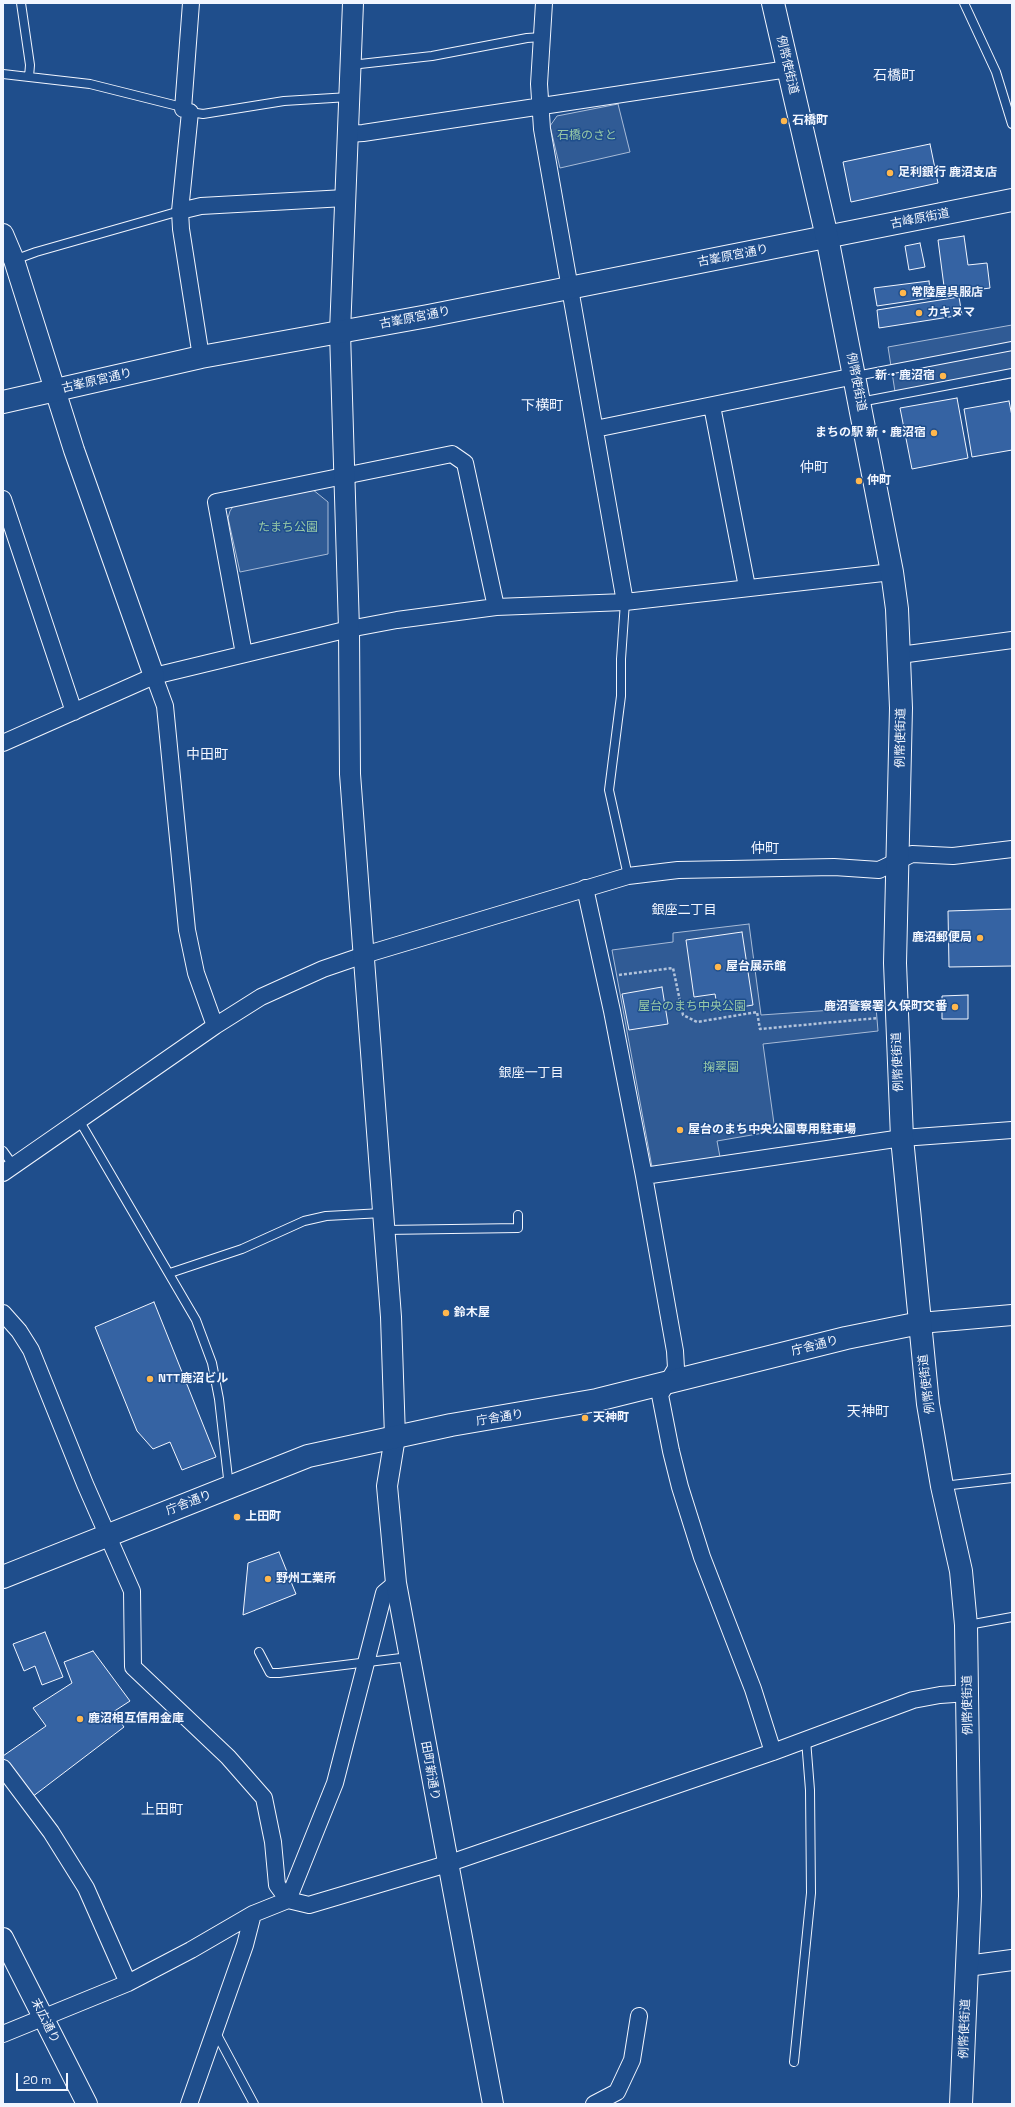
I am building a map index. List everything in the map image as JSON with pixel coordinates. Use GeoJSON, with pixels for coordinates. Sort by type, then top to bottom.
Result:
{"type":"FeatureCollection","features":[{"type":"Feature","properties":{"kind":"main road","name":"例幣使街道"},"geometry":{"type":"LineString","coordinates":[[773,3],[827,237],[855,376],[892,572],[900,655],[901,759],[895,963],[902,1138],[928,1404],[942,1486],[961,1571],[966,1625],[970,1872],[961,2104]]}},
{"type":"Feature","properties":{"kind":"main road","name":"古峰原街道"},"geometry":{"type":"LineString","coordinates":[[827,237],[1012,200]]}},
{"type":"Feature","properties":{"kind":"main road","name":"古峯原宮通り"},"geometry":{"type":"LineString","coordinates":[[3,402],[201,357],[571,288],[827,237]]}},
{"type":"Feature","properties":{"kind":"main road","name":"庁舎通り"},"geometry":{"type":"LineString","coordinates":[[3,1576],[308,1456],[395,1437],[597,1400],[846,1338],[920,1323]]}},
{"type":"Feature","properties":{"kind":"street"},"geometry":{"type":"LineString","coordinates":[[191,3],[187,111],[180,211],[181,229],[201,357]]}},
{"type":"Feature","properties":{"kind":"street","name":"田町新通り"},"geometry":{"type":"LineString","coordinates":[[353,3],[340,332],[349,629],[350,774],[391,1317],[395,1437],[387,1486],[396,1583],[447,1864],[493,2104]]}},
{"type":"Feature","properties":{"kind":"street"},"geometry":{"type":"LineString","coordinates":[[544,3],[539,107],[625,602]]}},
{"type":"Feature","properties":{"kind":"street"},"geometry":{"type":"LineString","coordinates":[[348,134],[539,107],[788,69]]}},
{"type":"Feature","properties":{"kind":"street"},"geometry":{"type":"LineString","coordinates":[[180,211],[200,206],[345,198]]}},
{"type":"Feature","properties":{"kind":"street"},"geometry":{"type":"LineString","coordinates":[[3,234],[9,262],[165,706],[187,930],[196,972],[215,1026]]}},
{"type":"Feature","properties":{"kind":"street"},"geometry":{"type":"LineString","coordinates":[[595,429],[855,376]]}},
{"type":"Feature","properties":{"kind":"street"},"geometry":{"type":"LineString","coordinates":[[712,406],[747,587]]}},
{"type":"Feature","properties":{"kind":"street"},"geometry":{"type":"LineString","coordinates":[[244,654],[216,502],[452,454],[465,463],[496,607]]}},
{"type":"Feature","properties":{"kind":"street"},"geometry":{"type":"LineString","coordinates":[[3,499],[74,712]]}},
{"type":"Feature","properties":{"kind":"street"},"geometry":{"type":"LineString","coordinates":[[3,742],[154,676],[349,629],[397,620],[496,607],[625,602],[747,587],[892,572]]}},
{"type":"Feature","properties":{"kind":"street"},"geometry":{"type":"LineString","coordinates":[[900,655],[1012,640]]}},
{"type":"Feature","properties":{"kind":"street"},"geometry":{"type":"LineString","coordinates":[[8,1169],[215,1026],[261,997],[323,969],[364,955],[440,934],[585,888],[628,876],[686,870],[834,867],[879,870],[912,854],[953,856],[1012,849]]}},
{"type":"Feature","properties":{"kind":"street"},"geometry":{"type":"LineString","coordinates":[[585,888],[605,977],[644,1176],[674,1351],[676,1368],[660,1396],[680,1487],[702,1556],[753,1689],[773,1752]]}},
{"type":"Feature","properties":{"kind":"street"},"geometry":{"type":"LineString","coordinates":[[644,1176],[902,1138],[1012,1130]]}},
{"type":"Feature","properties":{"kind":"street"},"geometry":{"type":"LineString","coordinates":[[3,1313],[19,1331],[30,1350],[66,1441],[132,1591],[133,1667],[228,1757],[264,1798],[273,1842],[277,1885],[288,1900]]}},
{"type":"Feature","properties":{"kind":"street","name":"庁舎通り"},"geometry":{"type":"LineString","coordinates":[[920,1323],[1012,1315]]}},
{"type":"Feature","properties":{"kind":"street"},"geometry":{"type":"LineString","coordinates":[[288,1900],[335,1783],[384,1594],[396,1583]]}},
{"type":"Feature","properties":{"kind":"street"},"geometry":{"type":"LineString","coordinates":[[3,2034],[128,1982],[191,1950],[253,1914],[288,1900],[309,1905],[447,1864],[773,1752],[913,1700],[940,1695],[968,1693]]}},
{"type":"Feature","properties":{"kind":"street"},"geometry":{"type":"LineString","coordinates":[[3,1768],[52,1832],[86,1888],[128,1982]]}},
{"type":"Feature","properties":{"kind":"street"},"geometry":{"type":"LineString","coordinates":[[189,2104],[245,1945],[253,1914]]}},
{"type":"Feature","properties":{"kind":"street","name":"末広通り"},"geometry":{"type":"LineString","coordinates":[[3,1938],[87,2104]]}},
{"type":"Feature","properties":{"kind":"street"},"geometry":{"type":"LineString","coordinates":[[967,1966],[1012,1960]]}},
{"type":"Feature","properties":{"kind":"street"},"geometry":{"type":"LineString","coordinates":[[594,2104],[616,2092],[632,2060],[639,2016]]}},
{"type":"Feature","properties":{"kind":"lane"},"geometry":{"type":"LineString","coordinates":[[21,3],[30,65],[29,77]]}},
{"type":"Feature","properties":{"kind":"lane"},"geometry":{"type":"LineString","coordinates":[[964,3],[996,72],[1012,124]]}},
{"type":"Feature","properties":{"kind":"lane"},"geometry":{"type":"LineString","coordinates":[[350,65],[432,56],[527,38],[542,37]]}},
{"type":"Feature","properties":{"kind":"lane"},"geometry":{"type":"LineString","coordinates":[[3,74],[90,84],[178,106],[187,111],[203,114],[284,101],[349,96]]}},
{"type":"Feature","properties":{"kind":"lane"},"geometry":{"type":"LineString","coordinates":[[9,262],[36,252],[180,211]]}},
{"type":"Feature","properties":{"kind":"lane"},"geometry":{"type":"LineString","coordinates":[[855,376],[1012,346]]}},
{"type":"Feature","properties":{"kind":"lane"},"geometry":{"type":"LineString","coordinates":[[859,402],[1012,373]]}},
{"type":"Feature","properties":{"kind":"lane"},"geometry":{"type":"LineString","coordinates":[[625,602],[621,652],[621,696],[609,790],[628,876]]}},
{"type":"Feature","properties":{"kind":"lane"},"geometry":{"type":"LineString","coordinates":[[79,1120],[170,1273],[196,1320],[212,1363],[219,1399],[229,1487]]}},
{"type":"Feature","properties":{"kind":"lane"},"geometry":{"type":"LineString","coordinates":[[3,1151],[8,1169]]}},
{"type":"Feature","properties":{"kind":"lane"},"geometry":{"type":"LineString","coordinates":[[170,1273],[242,1248],[304,1221],[326,1216],[384,1221],[518,1228],[518,1215]]}},
{"type":"Feature","properties":{"kind":"lane"},"geometry":{"type":"LineString","coordinates":[[942,1486],[1012,1478]]}},
{"type":"Feature","properties":{"kind":"lane"},"geometry":{"type":"LineString","coordinates":[[966,1625],[1012,1617]]}},
{"type":"Feature","properties":{"kind":"lane"},"geometry":{"type":"LineString","coordinates":[[259,1652],[270,1673],[409,1657]]}},
{"type":"Feature","properties":{"kind":"lane"},"geometry":{"type":"LineString","coordinates":[[794,2062],[811,1893],[810,1790],[806,1740]]}},
{"type":"Feature","properties":{"kind":"lane"},"geometry":{"type":"LineString","coordinates":[[215,2030],[254,2104]]}},
{"type":"Feature","properties":{"kind":"path"},"geometry":{"type":"LineString","coordinates":[[605,977],[673,968],[684,1016],[697,1022],[757,1012],[760,1029],[897,1017]]}},
{"type":"Feature","properties":{"kind":"shaded area","name":"石橋のさと"},"geometry":{"type":"Polygon","coordinates":[[[618,104],[630,152],[560,168],[550,126],[557,116],[618,104]]]}},
{"type":"Feature","properties":{"kind":"shaded area"},"geometry":{"type":"Polygon","coordinates":[[[1012,325],[1012,378],[896,398],[888,347],[1012,325]]]}},
{"type":"Feature","properties":{"kind":"shaded area","name":"たまち公園"},"geometry":{"type":"Polygon","coordinates":[[[312,489],[328,502],[328,554],[240,572],[228,518],[234,505],[312,489]]]}},
{"type":"Feature","properties":{"kind":"shaded area","name":"屋台のまち中央公園"},"geometry":{"type":"Polygon","coordinates":[[[749,924],[761,1015],[876,1007],[878,1031],[763,1044],[775,1131],[717,1141],[720,1157],[652,1167],[612,950],[673,942],[673,933],[749,924]]]}},
{"type":"Feature","properties":{"kind":"building","name":"足利銀行 鹿沼支店"},"geometry":{"type":"Polygon","coordinates":[[[930,144],[938,183],[851,202],[843,162],[930,144]]]}},
{"type":"Feature","properties":{"kind":"building"},"geometry":{"type":"Polygon","coordinates":[[[964,236],[968,265],[987,263],[990,288],[945,294],[938,240],[964,236]]]}},
{"type":"Feature","properties":{"kind":"building"},"geometry":{"type":"Polygon","coordinates":[[[920,243],[925,267],[909,270],[905,246],[920,243]]]}},
{"type":"Feature","properties":{"kind":"building","name":"常陸屋呉服店"},"geometry":{"type":"Polygon","coordinates":[[[929,281],[931,298],[877,306],[874,288],[929,281]]]}},
{"type":"Feature","properties":{"kind":"building","name":"カキヌマ"},"geometry":{"type":"Polygon","coordinates":[[[959,297],[962,315],[879,328],[877,310],[959,297]]]}},
{"type":"Feature","properties":{"kind":"building","name":"まちの駅 新・鹿沼宿"},"geometry":{"type":"Polygon","coordinates":[[[957,398],[968,458],[912,469],[900,408],[957,398]]]}},
{"type":"Feature","properties":{"kind":"building"},"geometry":{"type":"Polygon","coordinates":[[[1009,401],[1012,416],[1012,450],[972,457],[964,409],[1009,401]]]}},
{"type":"Feature","properties":{"kind":"building","name":"鹿沼郵便局"},"geometry":{"type":"Polygon","coordinates":[[[1012,909],[1012,966],[949,967],[948,911],[1012,909]]]}},
{"type":"Feature","properties":{"kind":"building","name":"屋台展示館"},"geometry":{"type":"Polygon","coordinates":[[[742,932],[753,1005],[718,1011],[715,994],[694,997],[686,940],[742,932]]]}},
{"type":"Feature","properties":{"kind":"building"},"geometry":{"type":"Polygon","coordinates":[[[662,987],[668,1024],[629,1030],[622,994],[662,987]]]}},
{"type":"Feature","properties":{"kind":"building","name":"鹿沼警察署 久保町交番"},"geometry":{"type":"Polygon","coordinates":[[[968,995],[968,1019],[942,1019],[942,996],[968,995]]]}},
{"type":"Feature","properties":{"kind":"building","name":"NTT鹿沼ビル"},"geometry":{"type":"Polygon","coordinates":[[[154,1302],[216,1457],[182,1470],[170,1442],[153,1449],[137,1431],[95,1327],[154,1302]]]}},
{"type":"Feature","properties":{"kind":"building","name":"野州工業所"},"geometry":{"type":"Polygon","coordinates":[[[279,1552],[296,1594],[243,1615],[248,1563],[279,1552]]]}},
{"type":"Feature","properties":{"kind":"building"},"geometry":{"type":"Polygon","coordinates":[[[45,1632],[63,1677],[42,1685],[35,1666],[24,1671],[13,1644],[45,1632]]]}},
{"type":"Feature","properties":{"kind":"building","name":"鹿沼相互信用金庫"},"geometry":{"type":"Polygon","coordinates":[[[93,1651],[130,1701],[113,1712],[124,1727],[32,1797],[3,1762],[3,1756],[46,1726],[33,1708],[72,1683],[64,1662],[93,1651]]]}},
{"type":"Feature","properties":{"kind":"place","name":"石橋町"},"geometry":{"type":"Point","coordinates":[784,121]}},
{"type":"Feature","properties":{"kind":"place","name":"足利銀行 鹿沼支店"},"geometry":{"type":"Point","coordinates":[890,173]}},
{"type":"Feature","properties":{"kind":"place","name":"常陸屋呉服店"},"geometry":{"type":"Point","coordinates":[903,293]}},
{"type":"Feature","properties":{"kind":"place","name":"カキヌマ"},"geometry":{"type":"Point","coordinates":[919,313]}},
{"type":"Feature","properties":{"kind":"place","name":"新・鹿沼宿"},"geometry":{"type":"Point","coordinates":[943,376]}},
{"type":"Feature","properties":{"kind":"place","name":"まちの駅 新・鹿沼宿"},"geometry":{"type":"Point","coordinates":[934,433]}},
{"type":"Feature","properties":{"kind":"place","name":"仲町"},"geometry":{"type":"Point","coordinates":[859,481]}},
{"type":"Feature","properties":{"kind":"place","name":"鹿沼郵便局"},"geometry":{"type":"Point","coordinates":[980,938]}},
{"type":"Feature","properties":{"kind":"place","name":"屋台展示館"},"geometry":{"type":"Point","coordinates":[718,967]}},
{"type":"Feature","properties":{"kind":"place","name":"鹿沼警察署 久保町交番"},"geometry":{"type":"Point","coordinates":[955,1007]}},
{"type":"Feature","properties":{"kind":"place","name":"屋台のまち中央公園専用駐車場"},"geometry":{"type":"Point","coordinates":[680,1130]}},
{"type":"Feature","properties":{"kind":"place","name":"鈴木屋"},"geometry":{"type":"Point","coordinates":[446,1313]}},
{"type":"Feature","properties":{"kind":"place","name":"NTT鹿沼ビル"},"geometry":{"type":"Point","coordinates":[150,1379]}},
{"type":"Feature","properties":{"kind":"place","name":"天神町"},"geometry":{"type":"Point","coordinates":[585,1418]}},
{"type":"Feature","properties":{"kind":"place","name":"上田町"},"geometry":{"type":"Point","coordinates":[237,1517]}},
{"type":"Feature","properties":{"kind":"place","name":"野州工業所"},"geometry":{"type":"Point","coordinates":[268,1579]}},
{"type":"Feature","properties":{"kind":"place","name":"鹿沼相互信用金庫"},"geometry":{"type":"Point","coordinates":[80,1719]}},
{"type":"Feature","properties":{"kind":"district","name":"石橋町"},"geometry":{"type":"Point","coordinates":[894,76]}},
{"type":"Feature","properties":{"kind":"district","name":"下横町"},"geometry":{"type":"Point","coordinates":[542,406]}},
{"type":"Feature","properties":{"kind":"district","name":"仲町"},"geometry":{"type":"Point","coordinates":[814,468]}},
{"type":"Feature","properties":{"kind":"district","name":"中田町"},"geometry":{"type":"Point","coordinates":[207,755]}},
{"type":"Feature","properties":{"kind":"district","name":"仲町"},"geometry":{"type":"Point","coordinates":[765,849]}},
{"type":"Feature","properties":{"kind":"district","name":"銀座二丁目"},"geometry":{"type":"Point","coordinates":[684,910]}},
{"type":"Feature","properties":{"kind":"district","name":"銀座一丁目"},"geometry":{"type":"Point","coordinates":[531,1073]}},
{"type":"Feature","properties":{"kind":"district","name":"天神町"},"geometry":{"type":"Point","coordinates":[868,1412]}},
{"type":"Feature","properties":{"kind":"district","name":"上田町"},"geometry":{"type":"Point","coordinates":[162,1810]}},
{"type":"Feature","properties":{"kind":"park label","name":"掬翠園"},"geometry":{"type":"Point","coordinates":[721,1068]}}]}
